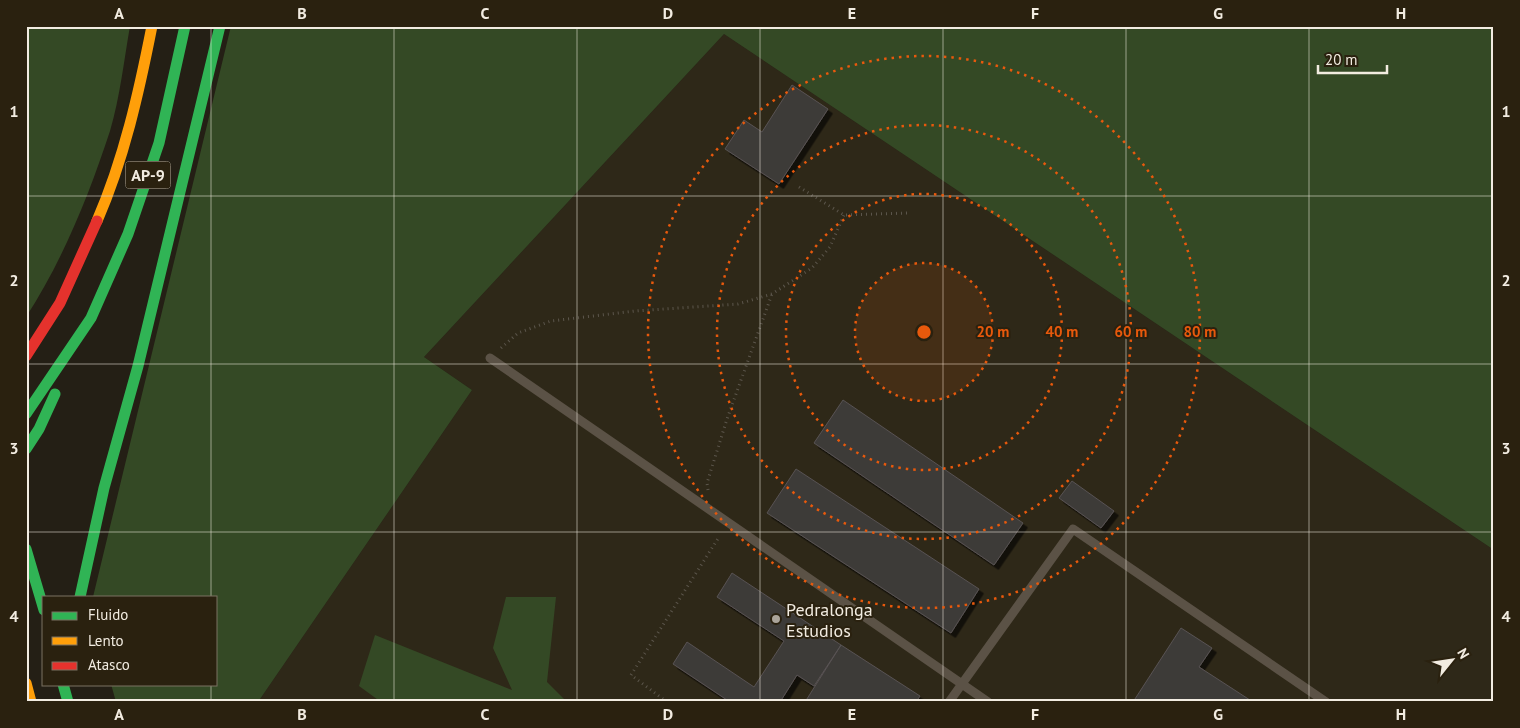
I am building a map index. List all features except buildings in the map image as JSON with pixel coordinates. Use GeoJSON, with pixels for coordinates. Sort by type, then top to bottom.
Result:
{"type":"FeatureCollection","features":[{"type":"Feature","properties":{"kind":"main road"},"geometry":{"type":"LineString","coordinates":[[26,356],[60,303],[113,184],[144,68],[152,26]]}},
{"type":"Feature","properties":{"kind":"main road","name":"AP-9"},"geometry":{"type":"LineString","coordinates":[[26,414],[91,318],[128,234],[159,143],[185,26]]}},
{"type":"Feature","properties":{"kind":"main road"},"geometry":{"type":"LineString","coordinates":[[80,596],[104,488],[138,366],[220,26]]}},
{"type":"Feature","properties":{"kind":"main road"},"geometry":{"type":"LineString","coordinates":[[26,449],[39,430],[91,318]]}},
{"type":"Feature","properties":{"kind":"main road"},"geometry":{"type":"LineString","coordinates":[[26,548],[42,603]]}},
{"type":"Feature","properties":{"kind":"main road"},"geometry":{"type":"LineString","coordinates":[[26,683],[31,702]]}},
{"type":"Feature","properties":{"kind":"main road"},"geometry":{"type":"LineString","coordinates":[[64,686],[68,702]]}},
{"type":"Feature","properties":{"kind":"lane"},"geometry":{"type":"LineString","coordinates":[[490,358],[988,702]]}},
{"type":"Feature","properties":{"kind":"lane"},"geometry":{"type":"LineString","coordinates":[[949,702],[1073,529],[1326,702]]}},
{"type":"Feature","properties":{"kind":"path"},"geometry":{"type":"LineString","coordinates":[[799,187],[844,214],[908,213]]}},
{"type":"Feature","properties":{"kind":"path"},"geometry":{"type":"LineString","coordinates":[[490,358],[518,333],[551,321],[626,312],[738,304],[772,294],[812,268],[830,247],[844,214]]}},
{"type":"Feature","properties":{"kind":"shaded area"},"geometry":{"type":"Polygon","coordinates":[[[724,34],[1494,550],[1494,702],[258,702],[472,390],[424,357],[724,34]]]}},
{"type":"Feature","properties":{"kind":"green space"},"geometry":{"type":"Polygon","coordinates":[[[26,26],[130,26],[122,78],[110,131],[102,155],[74,227],[52,273],[26,317],[26,26]]]}},
{"type":"Feature","properties":{"kind":"green space"},"geometry":{"type":"Polygon","coordinates":[[[231,26],[1494,26],[1494,550],[724,34],[424,357],[472,390],[258,702],[116,702],[112,686],[218,686],[218,596],[93,596],[231,26]]]}},
{"type":"Feature","properties":{"kind":"green space"},"geometry":{"type":"Polygon","coordinates":[[[506,597],[556,597],[547,682],[567,702],[381,702],[359,686],[375,635],[512,690],[493,648],[506,597]]]}},
{"type":"Feature","properties":{"kind":"traffic: fast"},"geometry":{"type":"LineString","coordinates":[[26,414],[91,318],[128,234],[159,143],[185,26]]}},
{"type":"Feature","properties":{"kind":"traffic: fast"},"geometry":{"type":"LineString","coordinates":[[80,596],[104,488],[138,366],[220,26]]}},
{"type":"Feature","properties":{"kind":"traffic: fast"},"geometry":{"type":"LineString","coordinates":[[26,449],[39,429],[55,394]]}},
{"type":"Feature","properties":{"kind":"traffic: fast"},"geometry":{"type":"LineString","coordinates":[[26,549],[42,603]]}},
{"type":"Feature","properties":{"kind":"traffic: fast"},"geometry":{"type":"LineString","coordinates":[[64,686],[68,702]]}},
{"type":"Feature","properties":{"kind":"traffic: slow"},"geometry":{"type":"LineString","coordinates":[[97,221],[107,198],[130,125],[152,26]]}},
{"type":"Feature","properties":{"kind":"traffic: slow"},"geometry":{"type":"LineString","coordinates":[[26,683],[31,702]]}},
{"type":"Feature","properties":{"kind":"traffic: jam"},"geometry":{"type":"LineString","coordinates":[[26,356],[60,303],[97,221]]}},
{"type":"Feature","properties":{"kind":"place","name":"Pedralonga Estudios"},"geometry":{"type":"Point","coordinates":[776,619]}}]}
